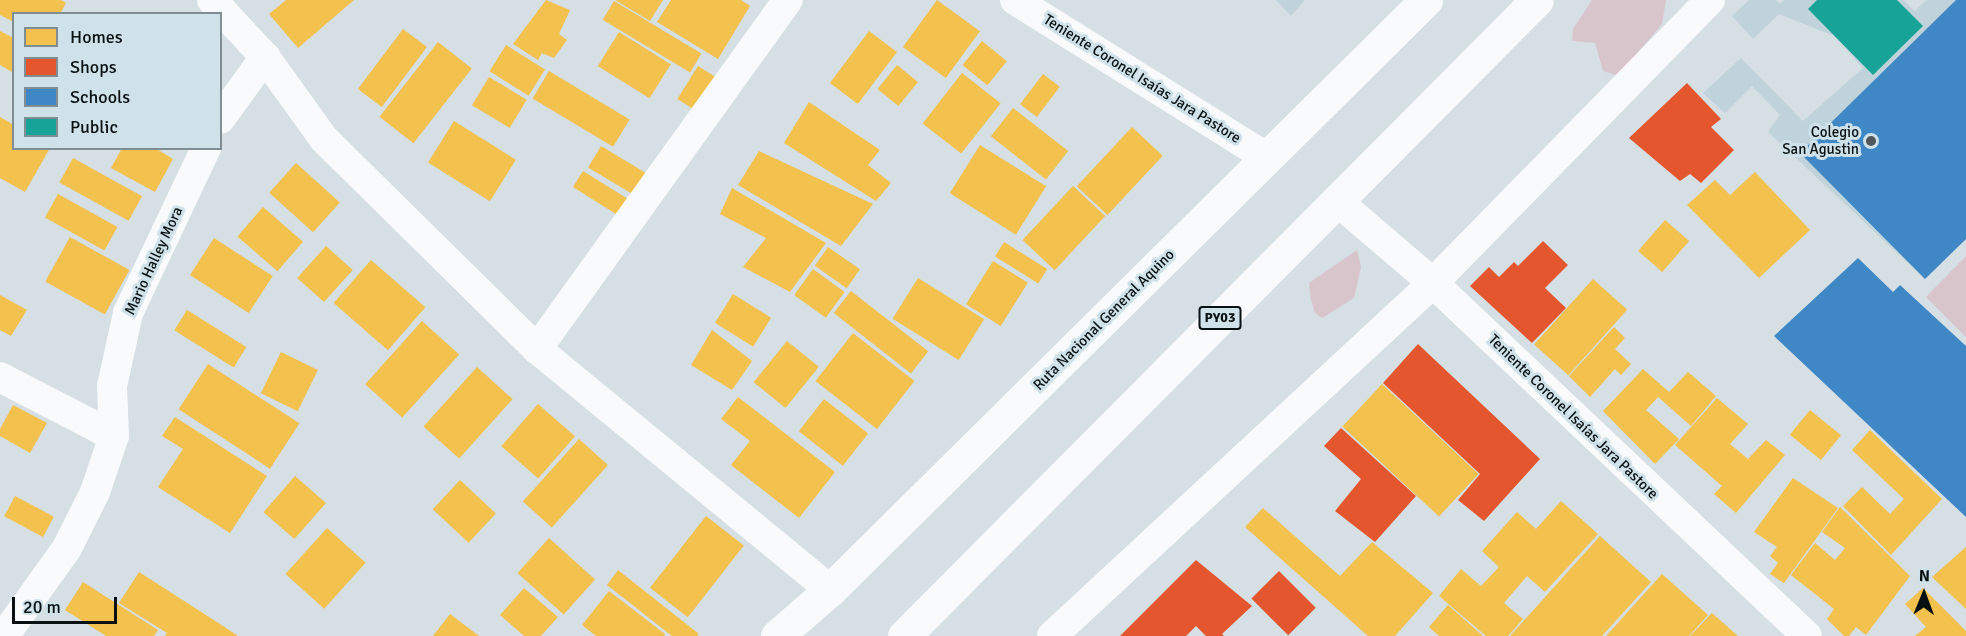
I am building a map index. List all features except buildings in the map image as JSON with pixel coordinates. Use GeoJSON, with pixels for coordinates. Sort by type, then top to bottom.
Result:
{"type":"FeatureCollection","features":[{"type":"Feature","properties":{"kind":"highway","name":"Ruta Nacional General Aquino"},"geometry":{"type":"LineString","coordinates":[[785,631],[830,590],[1426,0]]}},
{"type":"Feature","properties":{"kind":"highway","name":"PY03"},"geometry":{"type":"LineString","coordinates":[[904,636],[1537,0]]}},
{"type":"Feature","properties":{"kind":"street"},"geometry":{"type":"LineString","coordinates":[[212,0],[265,57],[324,139],[537,349],[830,590]]}},
{"type":"Feature","properties":{"kind":"street"},"geometry":{"type":"LineString","coordinates":[[537,349],[788,0]]}},
{"type":"Feature","properties":{"kind":"street","name":"Teniente Coronel Isaías Jara Pastore"},"geometry":{"type":"LineString","coordinates":[[1016,0],[1268,158]]}},
{"type":"Feature","properties":{"kind":"street"},"geometry":{"type":"LineString","coordinates":[[1052,636],[1434,283],[1710,0]]}},
{"type":"Feature","properties":{"kind":"street"},"geometry":{"type":"LineString","coordinates":[[222,116],[265,57]]}},
{"type":"Feature","properties":{"kind":"street","name":"Mario Halley Mora"},"geometry":{"type":"LineString","coordinates":[[4,636],[67,548],[95,492],[114,436],[112,386],[129,313],[205,150]]}},
{"type":"Feature","properties":{"kind":"street","name":"Teniente Coronel Isaías Jara Pastore"},"geometry":{"type":"LineString","coordinates":[[1336,201],[1434,283],[1807,636]]}},
{"type":"Feature","properties":{"kind":"street"},"geometry":{"type":"LineString","coordinates":[[0,377],[114,436]]}},
{"type":"Feature","properties":{"kind":"shaded area"},"geometry":{"type":"Polygon","coordinates":[[[1276,0],[1305,0],[1291,16],[1276,0]]]}},
{"type":"Feature","properties":{"kind":"shaded area"},"geometry":{"type":"Polygon","coordinates":[[[1592,0],[1666,0],[1662,24],[1618,76],[1603,71],[1595,43],[1572,41],[1573,29],[1592,0]]]}},
{"type":"Feature","properties":{"kind":"shaded area","name":"Colegio San Agustin"},"geometry":{"type":"Polygon","coordinates":[[[1749,0],[1776,0],[1780,4],[1784,0],[1903,0],[1915,11],[1926,0],[1966,0],[1966,239],[1925,279],[1768,132],[1780,115],[1752,86],[1725,113],[1703,93],[1741,58],[1803,121],[1863,68],[1834,36],[1779,14],[1753,39],[1732,16],[1749,0]]]}},
{"type":"Feature","properties":{"kind":"shaded area"},"geometry":{"type":"Polygon","coordinates":[[[1357,250],[1361,267],[1354,298],[1322,318],[1315,313],[1309,283],[1357,250]]]}},
{"type":"Feature","properties":{"kind":"shaded area"},"geometry":{"type":"Polygon","coordinates":[[[1966,256],[1966,337],[1926,297],[1966,256]]]}},
{"type":"Feature","properties":{"kind":"place","name":"Colegio San Agustin"},"geometry":{"type":"Point","coordinates":[1871,141]}}]}
